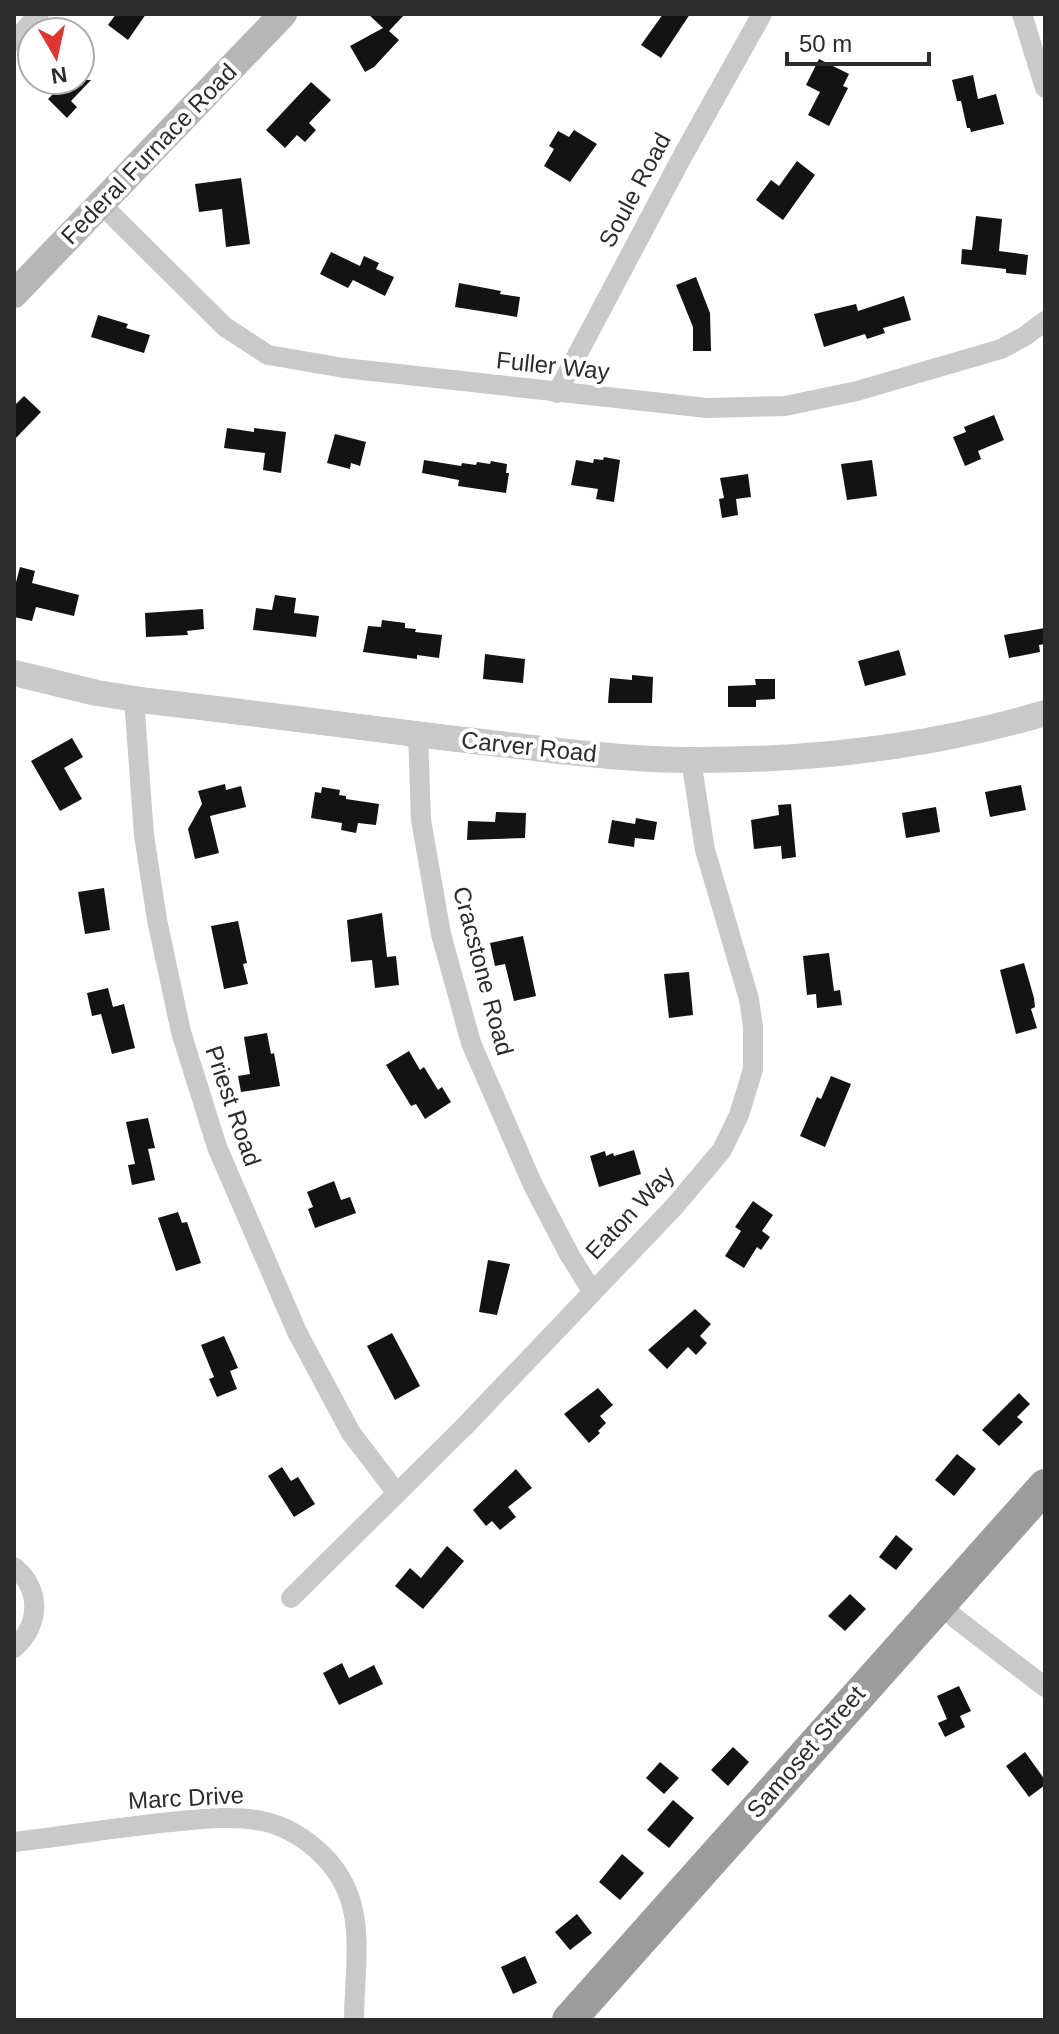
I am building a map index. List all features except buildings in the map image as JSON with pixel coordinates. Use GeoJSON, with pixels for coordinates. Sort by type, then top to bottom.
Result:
{"type":"FeatureCollection","features":[{"type":"Feature","properties":{"kind":"highway","name":"Samoset Street"},"geometry":{"type":"LineString","coordinates":[[598,2020],[948,1609],[1045,1486]]}},
{"type":"Feature","properties":{"kind":"highway","name":"Samoset Street"},"geometry":{"type":"LineString","coordinates":[[569,2020],[948,1609],[1045,1518]]}},
{"type":"Feature","properties":{"kind":"main road","name":"Federal Furnace Road"},"geometry":{"type":"LineString","coordinates":[[14,294],[283,14]]}},
{"type":"Feature","properties":{"kind":"street"},"geometry":{"type":"LineString","coordinates":[[14,42],[39,14]]}},
{"type":"Feature","properties":{"kind":"street","name":"Soule Road"},"geometry":{"type":"LineString","coordinates":[[557,393],[762,14]]}},
{"type":"Feature","properties":{"kind":"street"},"geometry":{"type":"LineString","coordinates":[[1022,14],[1045,88]]}},
{"type":"Feature","properties":{"kind":"street","name":"Fuller Way"},"geometry":{"type":"LineString","coordinates":[[100,203],[225,327],[268,355],[344,368],[707,408],[785,406],[857,391],[1001,349],[1045,321]]}},
{"type":"Feature","properties":{"kind":"street","name":"Carver Road"},"geometry":{"type":"LineString","coordinates":[[14,673],[134,699],[607,755],[691,760],[806,757],[867,751],[962,734],[1045,713]]}},
{"type":"Feature","properties":{"kind":"street","name":"Priest Road"},"geometry":{"type":"LineString","coordinates":[[134,699],[144,835],[157,920],[181,1032],[217,1147],[297,1332],[351,1433],[396,1492]]}},
{"type":"Feature","properties":{"kind":"street","name":"Cracstone Road"},"geometry":{"type":"LineString","coordinates":[[418,734],[421,820],[441,934],[471,1043],[533,1185],[592,1291]]}},
{"type":"Feature","properties":{"kind":"street","name":"Eaton Way"},"geometry":{"type":"LineString","coordinates":[[291,1598],[465,1426],[674,1207],[722,1150],[739,1115],[753,1069],[753,1027],[749,999],[705,850],[691,760]]}},
{"type":"Feature","properties":{"kind":"street"},"geometry":{"type":"LineString","coordinates":[[14,1567],[26,1579],[35,1601],[28,1634],[14,1648]]}},
{"type":"Feature","properties":{"kind":"street"},"geometry":{"type":"LineString","coordinates":[[948,1609],[1045,1687]]}},
{"type":"Feature","properties":{"kind":"street","name":"Marc Drive"},"geometry":{"type":"LineString","coordinates":[[14,1842],[135,1825],[210,1819],[252,1819],[285,1829],[321,1853],[351,1899],[355,1923],[354,2020]]}}]}
